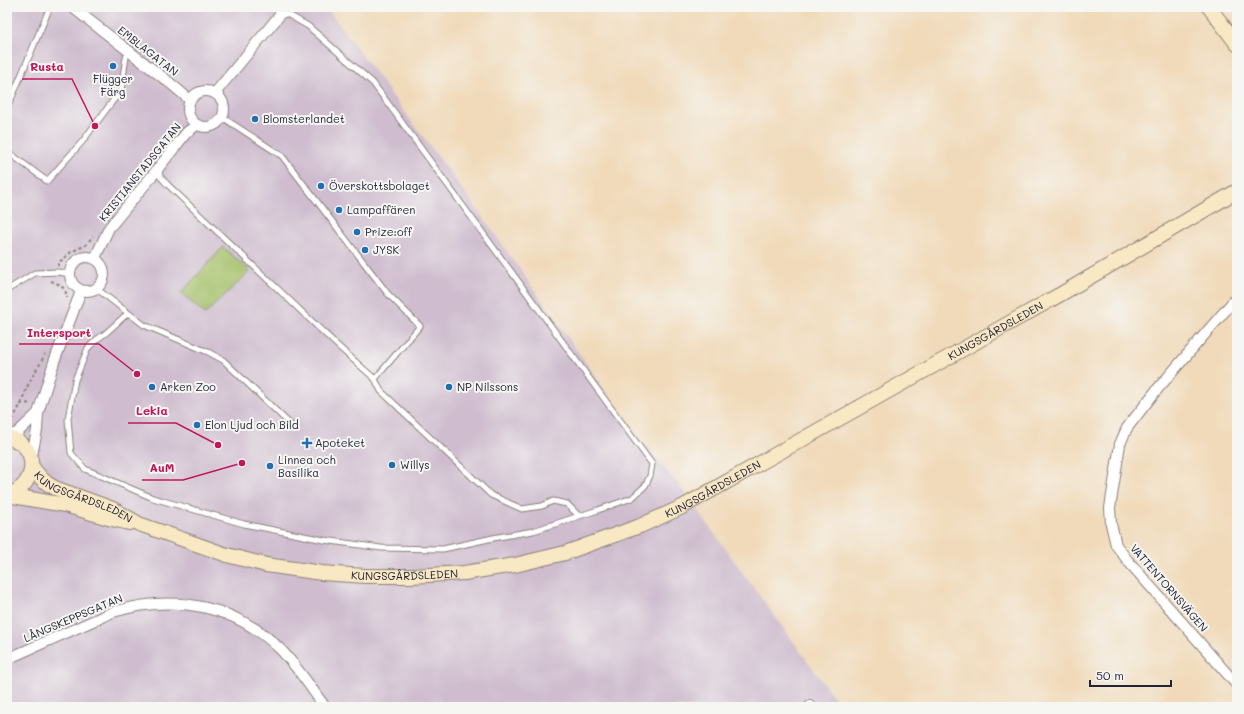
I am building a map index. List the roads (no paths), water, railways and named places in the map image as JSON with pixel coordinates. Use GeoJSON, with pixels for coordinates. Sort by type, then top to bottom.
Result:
{"type":"FeatureCollection","features":[{"type":"Feature","properties":{"kind":"main road"},"geometry":{"type":"LineString","coordinates":[[1209,7],[1237,44]]}},
{"type":"Feature","properties":{"kind":"main road","name":"KUNGSGÅRDSLEDEN"},"geometry":{"type":"LineString","coordinates":[[7,495],[65,505],[112,519],[139,524],[226,555],[266,565],[322,572],[364,576],[411,576],[464,573],[514,565],[565,553],[640,526],[682,507],[1236,194]]}},
{"type":"Feature","properties":{"kind":"main road","name":"KUNGSGÅRDSLEDEN"},"geometry":{"type":"LineString","coordinates":[[7,437],[24,446],[28,452],[31,463],[31,474],[24,486],[13,494],[7,495]]}},
{"type":"Feature","properties":{"kind":"main road","name":"KUNGSGÅRDSLEDEN"},"geometry":{"type":"LineString","coordinates":[[31,463],[48,484],[74,495],[113,508],[139,524]]}},
{"type":"Feature","properties":{"kind":"street","name":"EMBLAGATAN"},"geometry":{"type":"LineString","coordinates":[[72,7],[190,100]]}},
{"type":"Feature","properties":{"kind":"street"},"geometry":{"type":"LineString","coordinates":[[215,93],[281,10]]}},
{"type":"Feature","properties":{"kind":"street"},"geometry":{"type":"LineString","coordinates":[[210,91],[215,93],[222,102],[224,112],[222,117],[218,122],[208,127],[197,125],[189,117],[188,111],[190,100],[193,95],[198,92],[210,91]]}},
{"type":"Feature","properties":{"kind":"street","name":"KRISTIANSTADSGATAN"},"geometry":{"type":"LineString","coordinates":[[95,258],[109,228],[187,132],[197,125]]}},
{"type":"Feature","properties":{"kind":"street"},"geometry":{"type":"LineString","coordinates":[[85,257],[95,258],[102,264],[105,273],[103,282],[97,289],[89,292],[81,291],[72,284],[70,274],[71,268],[77,260],[85,257]]}},
{"type":"Feature","properties":{"kind":"street"},"geometry":{"type":"LineString","coordinates":[[31,463],[37,430],[38,413],[54,362],[81,291]]}},
{"type":"Feature","properties":{"kind":"street","name":"VATTENTORNSVÄGEN"},"geometry":{"type":"LineString","coordinates":[[1237,297],[1155,392],[1127,428],[1120,444],[1110,508],[1111,524],[1116,544],[1128,562],[1237,684]]}},
{"type":"Feature","properties":{"kind":"street"},"geometry":{"type":"LineString","coordinates":[[7,437],[17,433],[38,413]]}},
{"type":"Feature","properties":{"kind":"street","name":"LÅNGSKEPPSGATAN"},"geometry":{"type":"LineString","coordinates":[[7,660],[113,612],[128,607],[161,603],[194,605],[215,610],[240,620],[268,638],[291,661],[325,707]]}},
{"type":"Feature","properties":{"kind":"lane"},"geometry":{"type":"LineString","coordinates":[[7,109],[50,7]]}},
{"type":"Feature","properties":{"kind":"lane"},"geometry":{"type":"LineString","coordinates":[[128,313],[88,348],[75,380],[68,419],[71,453],[85,469],[153,498],[244,524],[324,540],[381,548],[443,549],[534,531],[632,498],[645,486],[650,476],[652,464],[373,83],[308,26],[281,10]]}},
{"type":"Feature","properties":{"kind":"lane"},"geometry":{"type":"LineString","coordinates":[[7,148],[8,152],[48,181],[82,142],[121,90],[126,57]]}},
{"type":"Feature","properties":{"kind":"lane"},"geometry":{"type":"LineString","coordinates":[[222,117],[282,156],[388,294],[420,326],[375,379]]}},
{"type":"Feature","properties":{"kind":"lane"},"geometry":{"type":"LineString","coordinates":[[160,165],[159,175],[167,184],[338,347],[375,379],[381,391],[491,495],[522,509],[542,506],[553,501],[567,504],[579,516]]}},
{"type":"Feature","properties":{"kind":"lane"},"geometry":{"type":"LineString","coordinates":[[148,181],[158,179],[167,184]]}},
{"type":"Feature","properties":{"kind":"lane"},"geometry":{"type":"LineString","coordinates":[[7,290],[35,273],[58,272],[70,274]]}},
{"type":"Feature","properties":{"kind":"lane"},"geometry":{"type":"LineString","coordinates":[[97,289],[144,325],[208,352],[223,360],[292,426]]}},
{"type":"Feature","properties":{"kind":"place","name":"Flügger Färg"},"geometry":{"type":"Point","coordinates":[113,66]}},
{"type":"Feature","properties":{"kind":"place","name":"Blomsterlandet"},"geometry":{"type":"Point","coordinates":[255,119]}},
{"type":"Feature","properties":{"kind":"place","name":"Rusta"},"geometry":{"type":"Point","coordinates":[95,126]}},
{"type":"Feature","properties":{"kind":"place","name":"Överskottsbolaget"},"geometry":{"type":"Point","coordinates":[321,186]}},
{"type":"Feature","properties":{"kind":"place","name":"Lampaffären"},"geometry":{"type":"Point","coordinates":[339,210]}},
{"type":"Feature","properties":{"kind":"place","name":"Prize:off"},"geometry":{"type":"Point","coordinates":[357,232]}},
{"type":"Feature","properties":{"kind":"place","name":"JYSK"},"geometry":{"type":"Point","coordinates":[365,250]}},
{"type":"Feature","properties":{"kind":"place","name":"Intersport"},"geometry":{"type":"Point","coordinates":[137,374]}},
{"type":"Feature","properties":{"kind":"place","name":"Arken Zoo"},"geometry":{"type":"Point","coordinates":[152,387]}},
{"type":"Feature","properties":{"kind":"place","name":"NP Nilssons"},"geometry":{"type":"Point","coordinates":[449,387]}},
{"type":"Feature","properties":{"kind":"place","name":"Elon Ljud och Bild"},"geometry":{"type":"Point","coordinates":[197,425]}},
{"type":"Feature","properties":{"kind":"place","name":"Apoteket"},"geometry":{"type":"Point","coordinates":[307,443]}},
{"type":"Feature","properties":{"kind":"place","name":"Lekia"},"geometry":{"type":"Point","coordinates":[218,445]}},
{"type":"Feature","properties":{"kind":"place","name":"AuM"},"geometry":{"type":"Point","coordinates":[242,463]}},
{"type":"Feature","properties":{"kind":"place","name":"Willys"},"geometry":{"type":"Point","coordinates":[392,465]}},
{"type":"Feature","properties":{"kind":"place","name":"Linnea och Basilika"},"geometry":{"type":"Point","coordinates":[270,466]}}]}
